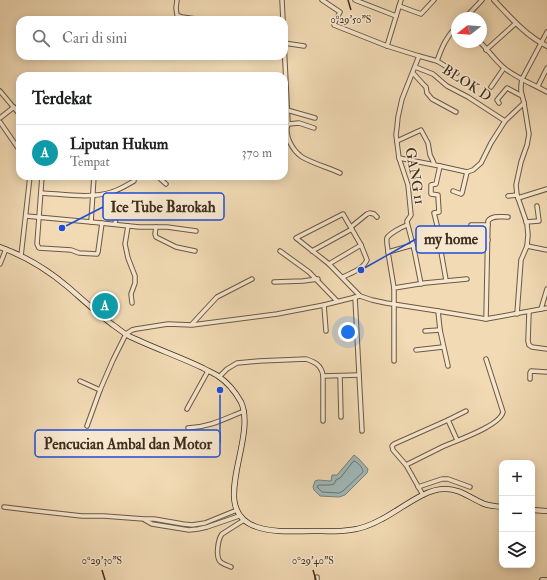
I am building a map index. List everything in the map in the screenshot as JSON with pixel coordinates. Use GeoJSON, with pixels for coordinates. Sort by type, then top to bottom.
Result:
{"type":"FeatureCollection","features":[{"type":"Feature","properties":{"kind":"main road"},"geometry":{"type":"LineString","coordinates":[[0,247],[21,256],[52,275],[95,311],[126,334],[208,371],[219,377],[231,388],[237,396],[244,411],[245,420],[234,490],[235,506],[239,516],[248,523],[265,530],[279,531],[351,530],[383,519],[423,495],[442,488],[460,491],[483,503],[499,507]]}},
{"type":"Feature","properties":{"kind":"main road"},"geometry":{"type":"LineString","coordinates":[[535,510],[547,511]]}},
{"type":"Feature","properties":{"kind":"street"},"geometry":{"type":"LineString","coordinates":[[177,0],[176,8],[177,15],[179,16]]}},
{"type":"Feature","properties":{"kind":"street"},"geometry":{"type":"LineString","coordinates":[[282,0],[283,16]]}},
{"type":"Feature","properties":{"kind":"street"},"geometry":{"type":"LineString","coordinates":[[322,0],[340,13],[334,25],[388,46],[436,61],[457,73]]}},
{"type":"Feature","properties":{"kind":"street"},"geometry":{"type":"LineString","coordinates":[[356,0],[396,16]]}},
{"type":"Feature","properties":{"kind":"street"},"geometry":{"type":"LineString","coordinates":[[388,46],[401,0]]}},
{"type":"Feature","properties":{"kind":"street"},"geometry":{"type":"LineString","coordinates":[[399,6],[422,14],[434,0]]}},
{"type":"Feature","properties":{"kind":"street"},"geometry":{"type":"LineString","coordinates":[[471,12],[482,0]]}},
{"type":"Feature","properties":{"kind":"street"},"geometry":{"type":"LineString","coordinates":[[494,0],[528,34],[547,46]]}},
{"type":"Feature","properties":{"kind":"street"},"geometry":{"type":"LineString","coordinates":[[516,23],[486,50],[504,68],[547,92]]}},
{"type":"Feature","properties":{"kind":"street"},"geometry":{"type":"LineString","coordinates":[[436,61],[451,32]]}},
{"type":"Feature","properties":{"kind":"street"},"geometry":{"type":"LineString","coordinates":[[517,314],[521,260],[528,235],[526,222],[517,197],[516,185],[521,162],[530,134],[521,86],[522,79],[547,32]]}},
{"type":"Feature","properties":{"kind":"street"},"geometry":{"type":"LineString","coordinates":[[288,43],[304,46]]}},
{"type":"Feature","properties":{"kind":"street","name":"GANG 11"},"geometry":{"type":"LineString","coordinates":[[419,56],[402,99],[396,135],[399,158],[408,185],[410,215],[407,225],[414,247],[421,284]]}},
{"type":"Feature","properties":{"kind":"street"},"geometry":{"type":"LineString","coordinates":[[285,60],[285,72]]}},
{"type":"Feature","properties":{"kind":"street","name":"BLOK D"},"geometry":{"type":"LineString","coordinates":[[415,67],[433,74],[444,84],[505,120]]}},
{"type":"Feature","properties":{"kind":"street"},"geometry":{"type":"LineString","coordinates":[[491,86],[504,68]]}},
{"type":"Feature","properties":{"kind":"street"},"geometry":{"type":"LineString","coordinates":[[538,86],[547,68]]}},
{"type":"Feature","properties":{"kind":"street"},"geometry":{"type":"LineString","coordinates":[[413,73],[426,87],[427,93],[432,99],[456,112]]}},
{"type":"Feature","properties":{"kind":"street"},"geometry":{"type":"LineString","coordinates":[[500,103],[498,100],[507,88],[522,96]]}},
{"type":"Feature","properties":{"kind":"street"},"geometry":{"type":"LineString","coordinates":[[0,90],[16,110]]}},
{"type":"Feature","properties":{"kind":"street"},"geometry":{"type":"LineString","coordinates":[[399,158],[467,172],[473,170],[481,162],[505,120],[524,102]]}},
{"type":"Feature","properties":{"kind":"street"},"geometry":{"type":"LineString","coordinates":[[0,118],[14,107]]}},
{"type":"Feature","properties":{"kind":"street"},"geometry":{"type":"LineString","coordinates":[[288,110],[315,118]]}},
{"type":"Feature","properties":{"kind":"street"},"geometry":{"type":"LineString","coordinates":[[0,122],[16,145]]}},
{"type":"Feature","properties":{"kind":"street"},"geometry":{"type":"LineString","coordinates":[[288,124],[299,122],[314,128]]}},
{"type":"Feature","properties":{"kind":"street"},"geometry":{"type":"LineString","coordinates":[[397,141],[420,130],[428,143],[430,155],[434,164]]}},
{"type":"Feature","properties":{"kind":"street"},"geometry":{"type":"LineString","coordinates":[[288,138],[298,154],[302,157],[340,173]]}},
{"type":"Feature","properties":{"kind":"street"},"geometry":{"type":"LineString","coordinates":[[440,166],[436,184],[431,185],[430,193],[438,196],[438,212],[434,213],[441,245],[446,280]]}},
{"type":"Feature","properties":{"kind":"street"},"geometry":{"type":"LineString","coordinates":[[453,191],[462,193],[467,172]]}},
{"type":"Feature","properties":{"kind":"street"},"geometry":{"type":"LineString","coordinates":[[21,256],[30,180]]}},
{"type":"Feature","properties":{"kind":"street"},"geometry":{"type":"LineString","coordinates":[[42,180],[37,244],[40,248],[71,250],[79,253],[95,254],[98,252],[102,223]]}},
{"type":"Feature","properties":{"kind":"street"},"geometry":{"type":"LineString","coordinates":[[91,222],[94,180]]}},
{"type":"Feature","properties":{"kind":"street"},"geometry":{"type":"LineString","coordinates":[[41,193],[92,196],[111,193],[134,180]]}},
{"type":"Feature","properties":{"kind":"street"},"geometry":{"type":"LineString","coordinates":[[162,180],[166,184]]}},
{"type":"Feature","properties":{"kind":"street"},"geometry":{"type":"LineString","coordinates":[[508,196],[517,197],[547,189]]}},
{"type":"Feature","properties":{"kind":"street"},"geometry":{"type":"LineString","coordinates":[[526,222],[539,220],[537,206]]}},
{"type":"Feature","properties":{"kind":"street"},"geometry":{"type":"LineString","coordinates":[[115,224],[116,210]]}},
{"type":"Feature","properties":{"kind":"street"},"geometry":{"type":"LineString","coordinates":[[312,251],[351,228],[370,212],[377,217]]}},
{"type":"Feature","properties":{"kind":"street"},"geometry":{"type":"LineString","coordinates":[[343,277],[361,267],[367,262],[367,258],[344,215],[341,214],[296,238],[329,264],[360,296],[372,300],[486,319],[547,308]]}},
{"type":"Feature","properties":{"kind":"street"},"geometry":{"type":"LineString","coordinates":[[26,216],[196,231]]}},
{"type":"Feature","properties":{"kind":"street"},"geometry":{"type":"LineString","coordinates":[[486,319],[489,220],[491,218],[508,217]]}},
{"type":"Feature","properties":{"kind":"street"},"geometry":{"type":"LineString","coordinates":[[394,361],[394,288],[387,241],[388,236],[407,225]]}},
{"type":"Feature","properties":{"kind":"street"},"geometry":{"type":"LineString","coordinates":[[471,225],[488,225]]}},
{"type":"Feature","properties":{"kind":"street"},"geometry":{"type":"LineString","coordinates":[[128,226],[125,244],[128,258],[135,276],[135,283],[131,294],[132,303]]}},
{"type":"Feature","properties":{"kind":"street"},"geometry":{"type":"LineString","coordinates":[[156,227],[156,237],[176,247],[195,251]]}},
{"type":"Feature","properties":{"kind":"street"},"geometry":{"type":"LineString","coordinates":[[388,252],[430,245],[488,240]]}},
{"type":"Feature","properties":{"kind":"street"},"geometry":{"type":"LineString","coordinates":[[329,264],[361,245]]}},
{"type":"Feature","properties":{"kind":"street"},"geometry":{"type":"LineString","coordinates":[[526,246],[547,250]]}},
{"type":"Feature","properties":{"kind":"street"},"geometry":{"type":"LineString","coordinates":[[0,264],[6,249]]}},
{"type":"Feature","properties":{"kind":"street"},"geometry":{"type":"LineString","coordinates":[[280,251],[318,279],[337,301]]}},
{"type":"Feature","properties":{"kind":"street"},"geometry":{"type":"LineString","coordinates":[[192,325],[217,297],[252,279]]}},
{"type":"Feature","properties":{"kind":"street"},"geometry":{"type":"LineString","coordinates":[[274,282],[318,279]]}},
{"type":"Feature","properties":{"kind":"street"},"geometry":{"type":"LineString","coordinates":[[394,288],[446,280],[467,279]]}},
{"type":"Feature","properties":{"kind":"street"},"geometry":{"type":"LineString","coordinates":[[541,309],[547,289]]}},
{"type":"Feature","properties":{"kind":"street"},"geometry":{"type":"LineString","coordinates":[[87,426],[113,360],[126,334],[132,330],[168,324],[192,325],[277,314],[360,296]]}},
{"type":"Feature","properties":{"kind":"street"},"geometry":{"type":"LineString","coordinates":[[355,298],[362,431]]}},
{"type":"Feature","properties":{"kind":"street"},"geometry":{"type":"LineString","coordinates":[[324,305],[326,331]]}},
{"type":"Feature","properties":{"kind":"street"},"geometry":{"type":"LineString","coordinates":[[438,310],[440,330],[448,366]]}},
{"type":"Feature","properties":{"kind":"street"},"geometry":{"type":"LineString","coordinates":[[529,312],[529,345],[532,347],[547,349]]}},
{"type":"Feature","properties":{"kind":"street"},"geometry":{"type":"LineString","coordinates":[[425,332],[440,330]]}},
{"type":"Feature","properties":{"kind":"street"},"geometry":{"type":"LineString","coordinates":[[416,350],[444,347]]}},
{"type":"Feature","properties":{"kind":"street"},"geometry":{"type":"LineString","coordinates":[[219,377],[227,369],[238,364],[259,361],[306,359],[313,361],[322,369],[323,421]]}},
{"type":"Feature","properties":{"kind":"street"},"geometry":{"type":"LineString","coordinates":[[406,466],[457,440],[474,434],[496,421],[502,414],[503,412],[486,359]]}},
{"type":"Feature","properties":{"kind":"street"},"geometry":{"type":"LineString","coordinates":[[187,409],[208,371]]}},
{"type":"Feature","properties":{"kind":"street"},"geometry":{"type":"LineString","coordinates":[[530,379],[531,371],[547,372]]}},
{"type":"Feature","properties":{"kind":"street"},"geometry":{"type":"LineString","coordinates":[[323,376],[359,374]]}},
{"type":"Feature","properties":{"kind":"street"},"geometry":{"type":"LineString","coordinates":[[340,376],[341,417]]}},
{"type":"Feature","properties":{"kind":"street"},"geometry":{"type":"LineString","coordinates":[[80,381],[100,390]]}},
{"type":"Feature","properties":{"kind":"street"},"geometry":{"type":"LineString","coordinates":[[188,428],[210,425],[244,411]]}},
{"type":"Feature","properties":{"kind":"street"},"geometry":{"type":"LineString","coordinates":[[423,495],[406,466],[393,450],[392,446],[466,411]]}},
{"type":"Feature","properties":{"kind":"street"},"geometry":{"type":"LineString","coordinates":[[448,420],[457,440]]}},
{"type":"Feature","properties":{"kind":"street"},"geometry":{"type":"LineString","coordinates":[[418,487],[442,479],[448,479],[470,487]]}},
{"type":"Feature","properties":{"kind":"street"},"geometry":{"type":"LineString","coordinates":[[4,507],[82,516],[154,519],[183,524],[205,523],[237,510]]}},
{"type":"Feature","properties":{"kind":"street"},"geometry":{"type":"LineString","coordinates":[[144,519],[152,524],[189,530],[203,528],[239,516]]}},
{"type":"Feature","properties":{"kind":"street"},"geometry":{"type":"LineString","coordinates":[[231,567],[222,564],[219,560],[218,546],[220,537],[222,534],[244,520]]}},
{"type":"Feature","properties":{"kind":"street"},"geometry":{"type":"LineString","coordinates":[[542,580],[547,580]]}},
{"type":"Feature","properties":{"kind":"water"},"geometry":{"type":"Polygon","coordinates":[[[354,455],[368,469],[367,473],[345,495],[339,497],[320,496],[313,487],[315,481],[331,481],[332,475],[337,475],[354,455]]]}},
{"type":"Feature","properties":{"kind":"place","name":"Ice Tube Barokah"},"geometry":{"type":"Point","coordinates":[62,228]}},
{"type":"Feature","properties":{"kind":"place","name":"my home"},"geometry":{"type":"Point","coordinates":[361,270]}},
{"type":"Feature","properties":{"kind":"place","name":"Liputan Hukum"},"geometry":{"type":"Point","coordinates":[105,306]}},
{"type":"Feature","properties":{"kind":"place","name":"Pencucian Ambal dan Motor"},"geometry":{"type":"Point","coordinates":[220,390]}}]}
